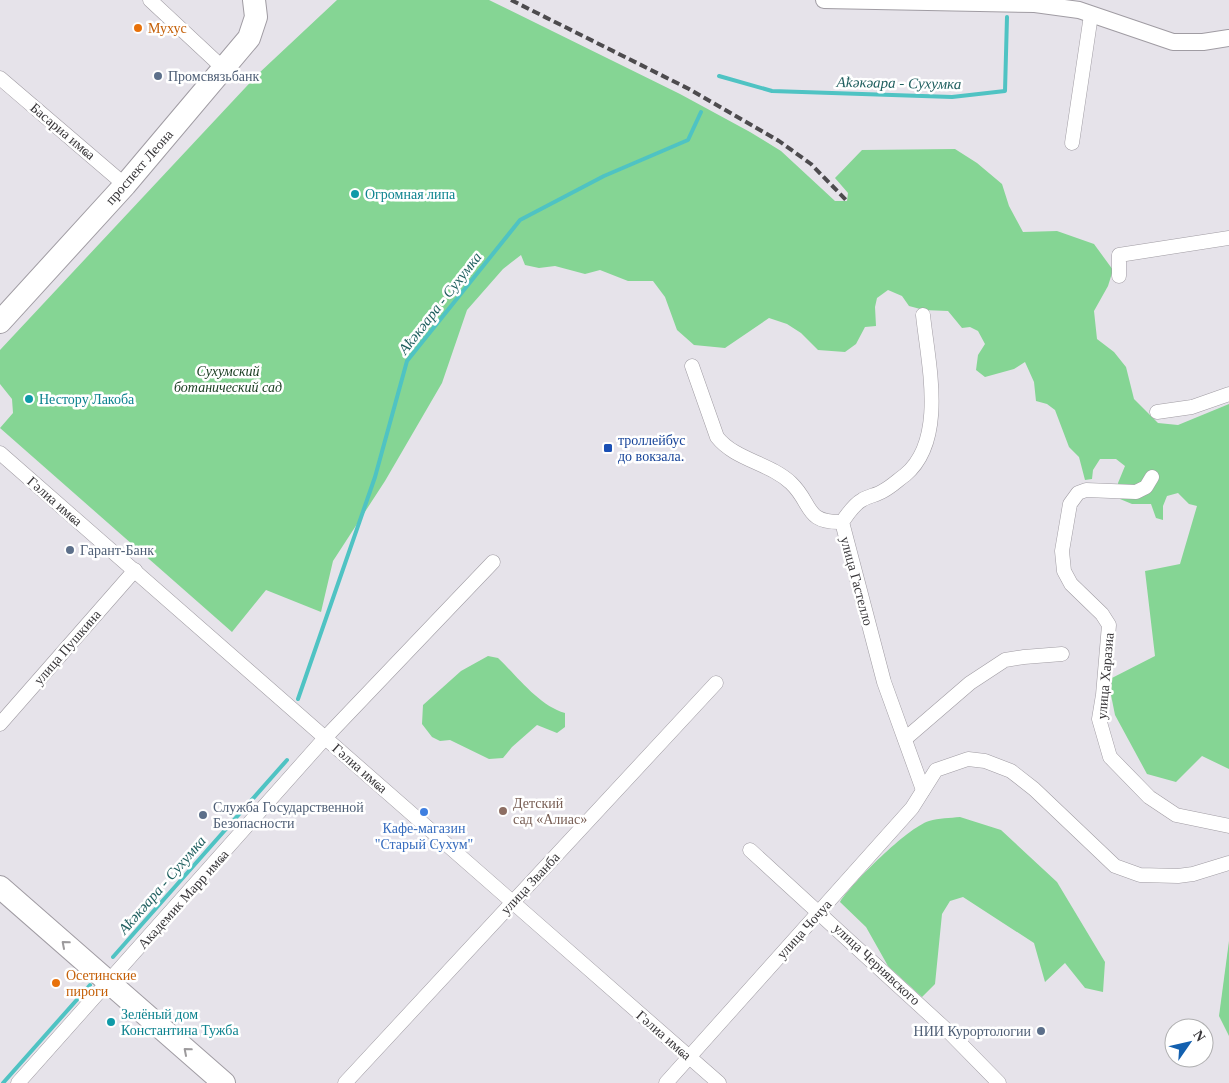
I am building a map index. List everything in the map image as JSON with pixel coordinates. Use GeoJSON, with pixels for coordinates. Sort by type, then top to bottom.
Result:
{"type":"FeatureCollection","features":[{"type":"Feature","properties":{"kind":"highway","name":"проспект Леона"},"geometry":{"type":"LineString","coordinates":[[0,322],[125,185],[249,38],[256,17],[254,0]]}},
{"type":"Feature","properties":{"kind":"highway"},"geometry":{"type":"LineString","coordinates":[[0,887],[224,1083]]}},
{"type":"Feature","properties":{"kind":"street"},"geometry":{"type":"LineString","coordinates":[[150,0],[223,68]]}},
{"type":"Feature","properties":{"kind":"street"},"geometry":{"type":"LineString","coordinates":[[824,0],[1035,4],[1079,10],[1173,42],[1203,42],[1229,38]]}},
{"type":"Feature","properties":{"kind":"street"},"geometry":{"type":"LineString","coordinates":[[1072,143],[1091,15]]}},
{"type":"Feature","properties":{"kind":"street","name":"Басариа имҩа"},"geometry":{"type":"LineString","coordinates":[[0,78],[125,185]]}},
{"type":"Feature","properties":{"kind":"street"},"geometry":{"type":"LineString","coordinates":[[1118,276],[1119,255],[1229,238]]}},
{"type":"Feature","properties":{"kind":"street","name":"улица Гастелло"},"geometry":{"type":"LineString","coordinates":[[923,315],[932,402],[929,438],[920,458],[907,473],[884,491],[863,499],[851,509],[842,522],[884,682],[923,790]]}},
{"type":"Feature","properties":{"kind":"street"},"geometry":{"type":"LineString","coordinates":[[692,366],[717,437],[722,444],[763,464],[791,483],[817,518],[826,523],[842,522]]}},
{"type":"Feature","properties":{"kind":"street"},"geometry":{"type":"LineString","coordinates":[[1157,412],[1192,407],[1229,394]]}},
{"type":"Feature","properties":{"kind":"street","name":"Гәлиа имҩа"},"geometry":{"type":"LineString","coordinates":[[0,453],[719,1083]]}},
{"type":"Feature","properties":{"kind":"street","name":"улица Харазиа"},"geometry":{"type":"LineString","coordinates":[[1152,477],[1146,487],[1136,492],[1096,492],[1086,490],[1078,493],[1070,504],[1062,551],[1064,571],[1070,584],[1102,614],[1109,625],[1099,719],[1110,757],[1149,797],[1176,815],[1229,826]]}},
{"type":"Feature","properties":{"kind":"street","name":"Академик Марр имҩа"},"geometry":{"type":"LineString","coordinates":[[18,1083],[325,738],[493,562]]}},
{"type":"Feature","properties":{"kind":"street","name":"улица Пушкина"},"geometry":{"type":"LineString","coordinates":[[0,724],[135,570]]}},
{"type":"Feature","properties":{"kind":"street"},"geometry":{"type":"LineString","coordinates":[[905,738],[970,683],[1005,660],[1062,654]]}},
{"type":"Feature","properties":{"kind":"street","name":"улица Званба"},"geometry":{"type":"LineString","coordinates":[[345,1083],[716,683]]}},
{"type":"Feature","properties":{"kind":"street","name":"улица Чочуа"},"geometry":{"type":"LineString","coordinates":[[666,1083],[912,808],[936,770],[968,759],[985,761],[1011,771],[1034,788],[1115,866],[1140,875],[1193,874],[1229,863]]}},
{"type":"Feature","properties":{"kind":"street","name":"улица Чернявского"},"geometry":{"type":"LineString","coordinates":[[750,850],[819,911],[951,1034],[999,1083]]}},
{"type":"Feature","properties":{"kind":"green space","name":"Сухумский ботанический сад"},"geometry":{"type":"Polygon","coordinates":[[[337,0],[489,0],[680,94],[750,132],[781,151],[835,201],[847,201],[848,193],[835,178],[862,150],[955,149],[977,163],[1002,184],[1009,206],[1023,232],[1057,231],[1094,244],[1113,270],[1108,286],[1094,311],[1097,339],[1114,352],[1126,367],[1134,399],[1158,423],[1178,425],[1229,404],[1229,769],[1202,756],[1176,782],[1147,774],[1115,715],[1108,680],[1155,656],[1145,571],[1180,564],[1197,506],[1189,504],[1178,493],[1167,496],[1163,506],[1163,520],[1156,518],[1151,504],[1132,504],[1120,499],[1118,483],[1125,466],[1116,459],[1100,459],[1093,470],[1092,479],[1085,480],[1079,457],[1069,447],[1055,410],[1047,404],[1036,401],[1034,382],[1025,362],[1014,369],[985,377],[976,370],[978,355],[985,344],[978,331],[970,327],[962,328],[948,311],[924,310],[909,306],[902,296],[888,290],[877,298],[875,307],[876,326],[865,327],[856,344],[845,352],[818,350],[801,333],[787,324],[769,318],[725,348],[694,345],[677,330],[665,297],[653,281],[628,281],[600,270],[585,274],[555,266],[539,268],[525,265],[521,255],[503,269],[467,310],[442,383],[385,481],[333,561],[321,612],[266,590],[232,632],[0,428],[13,413],[12,399],[0,384],[0,350],[258,74],[337,0]]]}},
{"type":"Feature","properties":{"kind":"green space"},"geometry":{"type":"Polygon","coordinates":[[[488,656],[498,658],[537,697],[546,704],[565,713],[565,727],[557,733],[537,725],[512,747],[503,758],[489,759],[450,740],[440,741],[432,737],[422,724],[423,705],[461,671],[488,656]]]}},
{"type":"Feature","properties":{"kind":"green space"},"geometry":{"type":"Polygon","coordinates":[[[960,817],[1001,830],[1057,882],[1105,962],[1103,992],[1085,988],[1065,963],[1045,982],[1034,943],[963,897],[950,901],[942,914],[935,984],[922,997],[888,966],[866,927],[840,902],[868,869],[895,844],[919,826],[929,821],[960,817]]]}},
{"type":"Feature","properties":{"kind":"green space"},"geometry":{"type":"Polygon","coordinates":[[[1229,941],[1229,1036],[1219,1016],[1229,941]]]}},
{"type":"Feature","properties":{"kind":"waterway","name":"Аҟәкәара - Сухумка"},"geometry":{"type":"LineString","coordinates":[[719,76],[772,91],[952,97],[1005,91],[1007,17]]}},
{"type":"Feature","properties":{"kind":"waterway","name":"Аҟәкәара - Сухумка"},"geometry":{"type":"LineString","coordinates":[[298,699],[375,477],[407,361],[520,220],[604,176],[688,140],[701,112]]}},
{"type":"Feature","properties":{"kind":"waterway","name":"Аҟәкәара - Сухумка"},"geometry":{"type":"LineString","coordinates":[[113,957],[287,760]]}},
{"type":"Feature","properties":{"kind":"waterway","name":"Аҟәкәара - Сухумка"},"geometry":{"type":"LineString","coordinates":[[3,1083],[90,985]]}},
{"type":"Feature","properties":{"kind":"railway"},"geometry":{"type":"LineString","coordinates":[[511,0],[689,89],[779,141],[811,164],[847,201]]}},
{"type":"Feature","properties":{"kind":"place","name":"Мухус"},"geometry":{"type":"Point","coordinates":[138,28]}},
{"type":"Feature","properties":{"kind":"place","name":"Промсвязьбанк"},"geometry":{"type":"Point","coordinates":[158,76]}},
{"type":"Feature","properties":{"kind":"place","name":"Огромная липа"},"geometry":{"type":"Point","coordinates":[355,194]}},
{"type":"Feature","properties":{"kind":"place","name":"Нестору Лакоба"},"geometry":{"type":"Point","coordinates":[29,399]}},
{"type":"Feature","properties":{"kind":"place","name":"троллейбус до вокзала."},"geometry":{"type":"Point","coordinates":[608,448]}},
{"type":"Feature","properties":{"kind":"place","name":"Гарант-Банк"},"geometry":{"type":"Point","coordinates":[70,550]}},
{"type":"Feature","properties":{"kind":"place","name":"Детский сад «Алиас»"},"geometry":{"type":"Point","coordinates":[503,811]}},
{"type":"Feature","properties":{"kind":"place","name":"Кафе-магазин \"Старый Сухум\""},"geometry":{"type":"Point","coordinates":[424,812]}},
{"type":"Feature","properties":{"kind":"place","name":"Служба Государственной Безопасности"},"geometry":{"type":"Point","coordinates":[203,815]}},
{"type":"Feature","properties":{"kind":"place","name":"Осетинские пироги"},"geometry":{"type":"Point","coordinates":[56,983]}},
{"type":"Feature","properties":{"kind":"place","name":"Зелёный дом Константина Тужба"},"geometry":{"type":"Point","coordinates":[111,1022]}},
{"type":"Feature","properties":{"kind":"place","name":"НИИ Курортологии"},"geometry":{"type":"Point","coordinates":[1041,1031]}}]}
